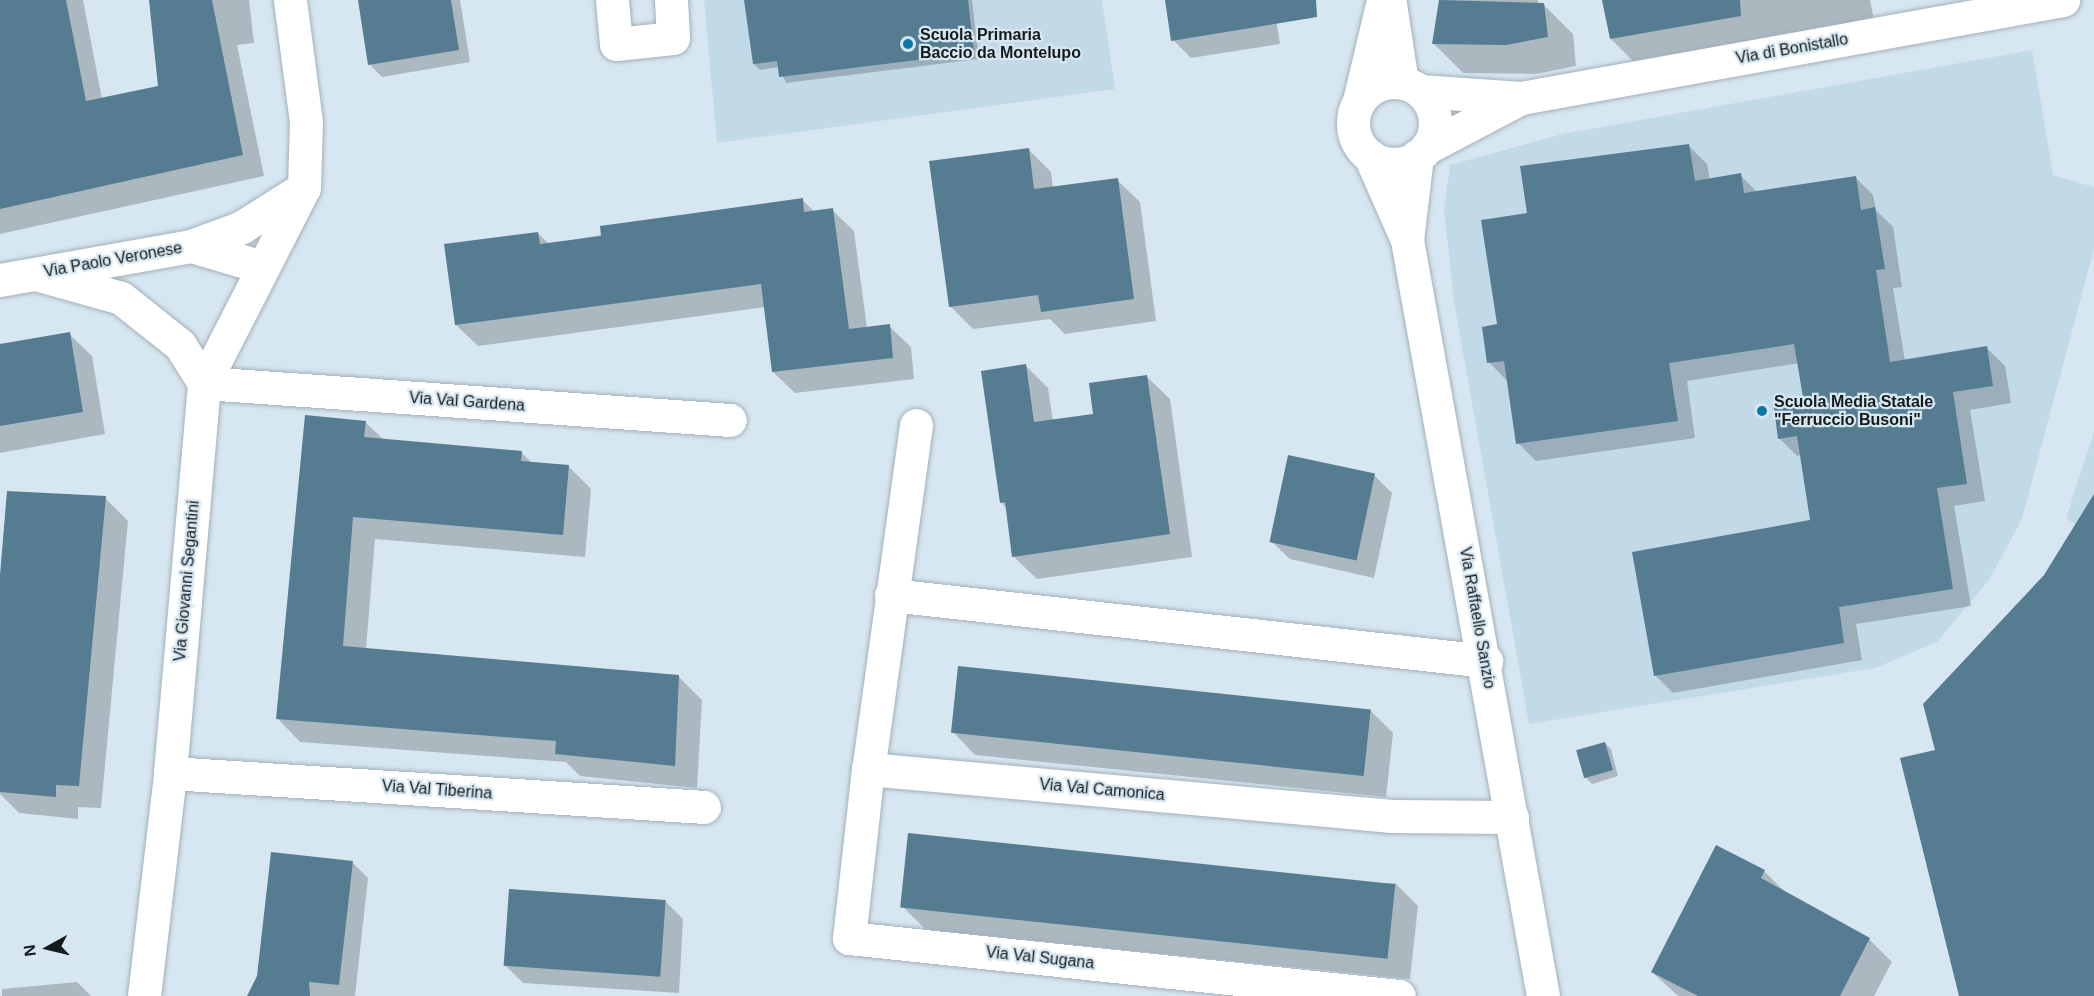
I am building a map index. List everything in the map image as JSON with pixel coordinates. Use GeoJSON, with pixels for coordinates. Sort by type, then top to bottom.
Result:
{"type":"FeatureCollection","features":[{"type":"Feature","properties":{"kind":"street"},"geometry":{"type":"LineString","coordinates":[[290,0],[306,122],[304,188]]}},
{"type":"Feature","properties":{"kind":"street"},"geometry":{"type":"LineString","coordinates":[[612,0],[616,44],[673,38],[671,0]]}},
{"type":"Feature","properties":{"kind":"street","name":"Via Raffaello Sanzio"},"geometry":{"type":"LineString","coordinates":[[1383,0],[1352,123],[1354,136],[1370,156],[1407,240],[1486,661],[1543,996]]}},
{"type":"Feature","properties":{"kind":"street","name":"Via Raffaello Sanzio"},"geometry":{"type":"LineString","coordinates":[[1390,0],[1411,87],[1428,100],[1435,124],[1422,152],[1407,240]]}},
{"type":"Feature","properties":{"kind":"street","name":"Via di Bonistallo"},"geometry":{"type":"LineString","coordinates":[[1411,87],[1521,98],[2063,0]]}},
{"type":"Feature","properties":{"kind":"street"},"geometry":{"type":"LineString","coordinates":[[1359,101],[1377,84],[1411,87]]}},
{"type":"Feature","properties":{"kind":"street","name":"Via di Bonistallo"},"geometry":{"type":"LineString","coordinates":[[1422,152],[1521,98]]}},
{"type":"Feature","properties":{"kind":"street"},"geometry":{"type":"LineString","coordinates":[[1370,156],[1394,164],[1422,152]]}},
{"type":"Feature","properties":{"kind":"street","name":"Via Paolo Veronese"},"geometry":{"type":"LineString","coordinates":[[0,280],[191,246],[242,227],[304,188]]}},
{"type":"Feature","properties":{"kind":"street","name":"Via Giovanni Segantini"},"geometry":{"type":"LineString","coordinates":[[144,996],[170,773],[204,383],[304,188]]}},
{"type":"Feature","properties":{"kind":"street","name":"Via Paolo Veronese"},"geometry":{"type":"LineString","coordinates":[[191,246],[263,267]]}},
{"type":"Feature","properties":{"kind":"street","name":"Via Paolo Veronese"},"geometry":{"type":"LineString","coordinates":[[36,274],[121,298],[180,345],[204,383]]}},
{"type":"Feature","properties":{"kind":"street","name":"Via Val Gardena"},"geometry":{"type":"LineString","coordinates":[[204,383],[730,420]]}},
{"type":"Feature","properties":{"kind":"street"},"geometry":{"type":"LineString","coordinates":[[868,769],[916,426]]}},
{"type":"Feature","properties":{"kind":"street"},"geometry":{"type":"LineString","coordinates":[[891,595],[1486,661]]}},
{"type":"Feature","properties":{"kind":"street","name":"Via Val Camonica"},"geometry":{"type":"LineString","coordinates":[[868,769],[1392,816],[1512,817]]}},
{"type":"Feature","properties":{"kind":"street","name":"Via Val Sugana"},"geometry":{"type":"LineString","coordinates":[[868,769],[849,938],[1399,996]]}},
{"type":"Feature","properties":{"kind":"street","name":"Via Val Tiberina"},"geometry":{"type":"LineString","coordinates":[[170,773],[705,807]]}},
{"type":"Feature","properties":{"kind":"shaded area","name":"Scuola Primaria Baccio da Montelupo"},"geometry":{"type":"Polygon","coordinates":[[[704,0],[1102,0],[1115,89],[717,143],[704,0]]]}},
{"type":"Feature","properties":{"kind":"shaded area","name":"Scuola Media Statale \"Ferruccio Busoni\""},"geometry":{"type":"Polygon","coordinates":[[[2032,50],[2053,175],[2094,187],[2094,249],[2022,519],[1989,580],[1937,642],[1875,668],[1529,724],[1454,302],[1444,210],[1450,165],[1562,134],[2032,50]]]}},
{"type":"Feature","properties":{"kind":"shaded area"},"geometry":{"type":"Polygon","coordinates":[[[2094,432],[2094,538],[2066,518],[2094,432]]]}},
{"type":"Feature","properties":{"kind":"building"},"geometry":{"type":"Polygon","coordinates":[[[0,0],[66,0],[86,101],[158,86],[149,0],[212,0],[243,155],[0,209],[0,0]]]}},
{"type":"Feature","properties":{"kind":"building"},"geometry":{"type":"Polygon","coordinates":[[[358,0],[451,0],[459,50],[368,65],[358,0]]]}},
{"type":"Feature","properties":{"kind":"building","name":"Scuola Primaria Baccio da Montelupo"},"geometry":{"type":"Polygon","coordinates":[[[744,0],[968,0],[974,53],[779,77],[777,61],[753,64],[744,0]]]}},
{"type":"Feature","properties":{"kind":"building"},"geometry":{"type":"Polygon","coordinates":[[[1165,0],[1316,0],[1317,17],[1171,41],[1165,0]]]}},
{"type":"Feature","properties":{"kind":"building"},"geometry":{"type":"Polygon","coordinates":[[[1439,0],[1544,3],[1548,37],[1506,45],[1432,44],[1439,0]]]}},
{"type":"Feature","properties":{"kind":"building"},"geometry":{"type":"Polygon","coordinates":[[[1602,0],[1740,0],[1741,16],[1610,39],[1602,0]]]}},
{"type":"Feature","properties":{"kind":"building"},"geometry":{"type":"Polygon","coordinates":[[[1689,144],[1695,181],[1741,173],[1744,193],[1856,176],[1861,210],[1875,207],[1885,269],[1876,270],[1890,362],[1987,346],[1993,386],[1953,392],[1967,484],[1937,488],[1953,589],[1839,607],[1844,643],[1654,676],[1632,552],[1810,520],[1797,436],[1778,439],[1774,408],[1804,403],[1794,344],[1669,363],[1678,421],[1516,444],[1504,361],[1487,363],[1482,327],[1497,324],[1481,220],[1527,213],[1520,166],[1689,144]]]}},
{"type":"Feature","properties":{"kind":"building"},"geometry":{"type":"Polygon","coordinates":[[[1029,148],[1034,189],[1118,178],[1134,299],[1041,312],[1038,295],[949,307],[929,161],[1029,148]]]}},
{"type":"Feature","properties":{"kind":"building"},"geometry":{"type":"Polygon","coordinates":[[[803,198],[804,212],[833,208],[849,329],[890,324],[893,358],[772,372],[761,284],[455,325],[444,244],[538,232],[540,244],[601,236],[600,226],[803,198]]]}},
{"type":"Feature","properties":{"kind":"building"},"geometry":{"type":"Polygon","coordinates":[[[70,332],[83,412],[0,426],[0,344],[70,332]]]}},
{"type":"Feature","properties":{"kind":"building"},"geometry":{"type":"Polygon","coordinates":[[[1026,364],[1034,422],[1093,414],[1089,383],[1147,375],[1170,534],[1012,557],[1005,502],[1000,503],[981,371],[1026,364]]]}},
{"type":"Feature","properties":{"kind":"building"},"geometry":{"type":"Polygon","coordinates":[[[305,415],[366,421],[364,437],[522,451],[521,461],[569,465],[563,535],[353,517],[343,646],[679,675],[675,766],[555,754],[556,741],[276,719],[305,415]]]}},
{"type":"Feature","properties":{"kind":"building"},"geometry":{"type":"Polygon","coordinates":[[[1288,455],[1375,474],[1357,561],[1269,542],[1288,455]]]}},
{"type":"Feature","properties":{"kind":"building"},"geometry":{"type":"Polygon","coordinates":[[[7,491],[106,496],[79,786],[56,785],[56,797],[0,792],[0,575],[7,491]]]}},
{"type":"Feature","properties":{"kind":"building"},"geometry":{"type":"Polygon","coordinates":[[[2094,494],[2094,996],[1959,996],[1900,758],[1935,750],[1923,704],[2044,575],[2094,494]]]}},
{"type":"Feature","properties":{"kind":"building"},"geometry":{"type":"Polygon","coordinates":[[[958,666],[1371,709],[1364,776],[951,733],[958,666]]]}},
{"type":"Feature","properties":{"kind":"building"},"geometry":{"type":"Polygon","coordinates":[[[1605,742],[1613,770],[1584,778],[1576,750],[1605,742]]]}},
{"type":"Feature","properties":{"kind":"building"},"geometry":{"type":"Polygon","coordinates":[[[908,833],[1395,884],[1387,959],[900,908],[908,833]]]}},
{"type":"Feature","properties":{"kind":"building"},"geometry":{"type":"Polygon","coordinates":[[[1716,845],[1765,870],[1761,878],[1870,938],[1840,996],[1698,996],[1651,972],[1716,845]]]}},
{"type":"Feature","properties":{"kind":"building"},"geometry":{"type":"Polygon","coordinates":[[[271,852],[353,861],[339,985],[309,982],[310,996],[247,996],[257,976],[271,852]]]}},
{"type":"Feature","properties":{"kind":"building"},"geometry":{"type":"Polygon","coordinates":[[[509,889],[666,900],[660,977],[504,966],[509,889]]]}},
{"type":"Feature","properties":{"kind":"place","name":"Scuola Primaria Baccio da Montelupo"},"geometry":{"type":"Point","coordinates":[908,44]}},
{"type":"Feature","properties":{"kind":"place","name":"Scuola Media Statale \"Ferruccio Busoni\""},"geometry":{"type":"Point","coordinates":[1762,411]}}]}
